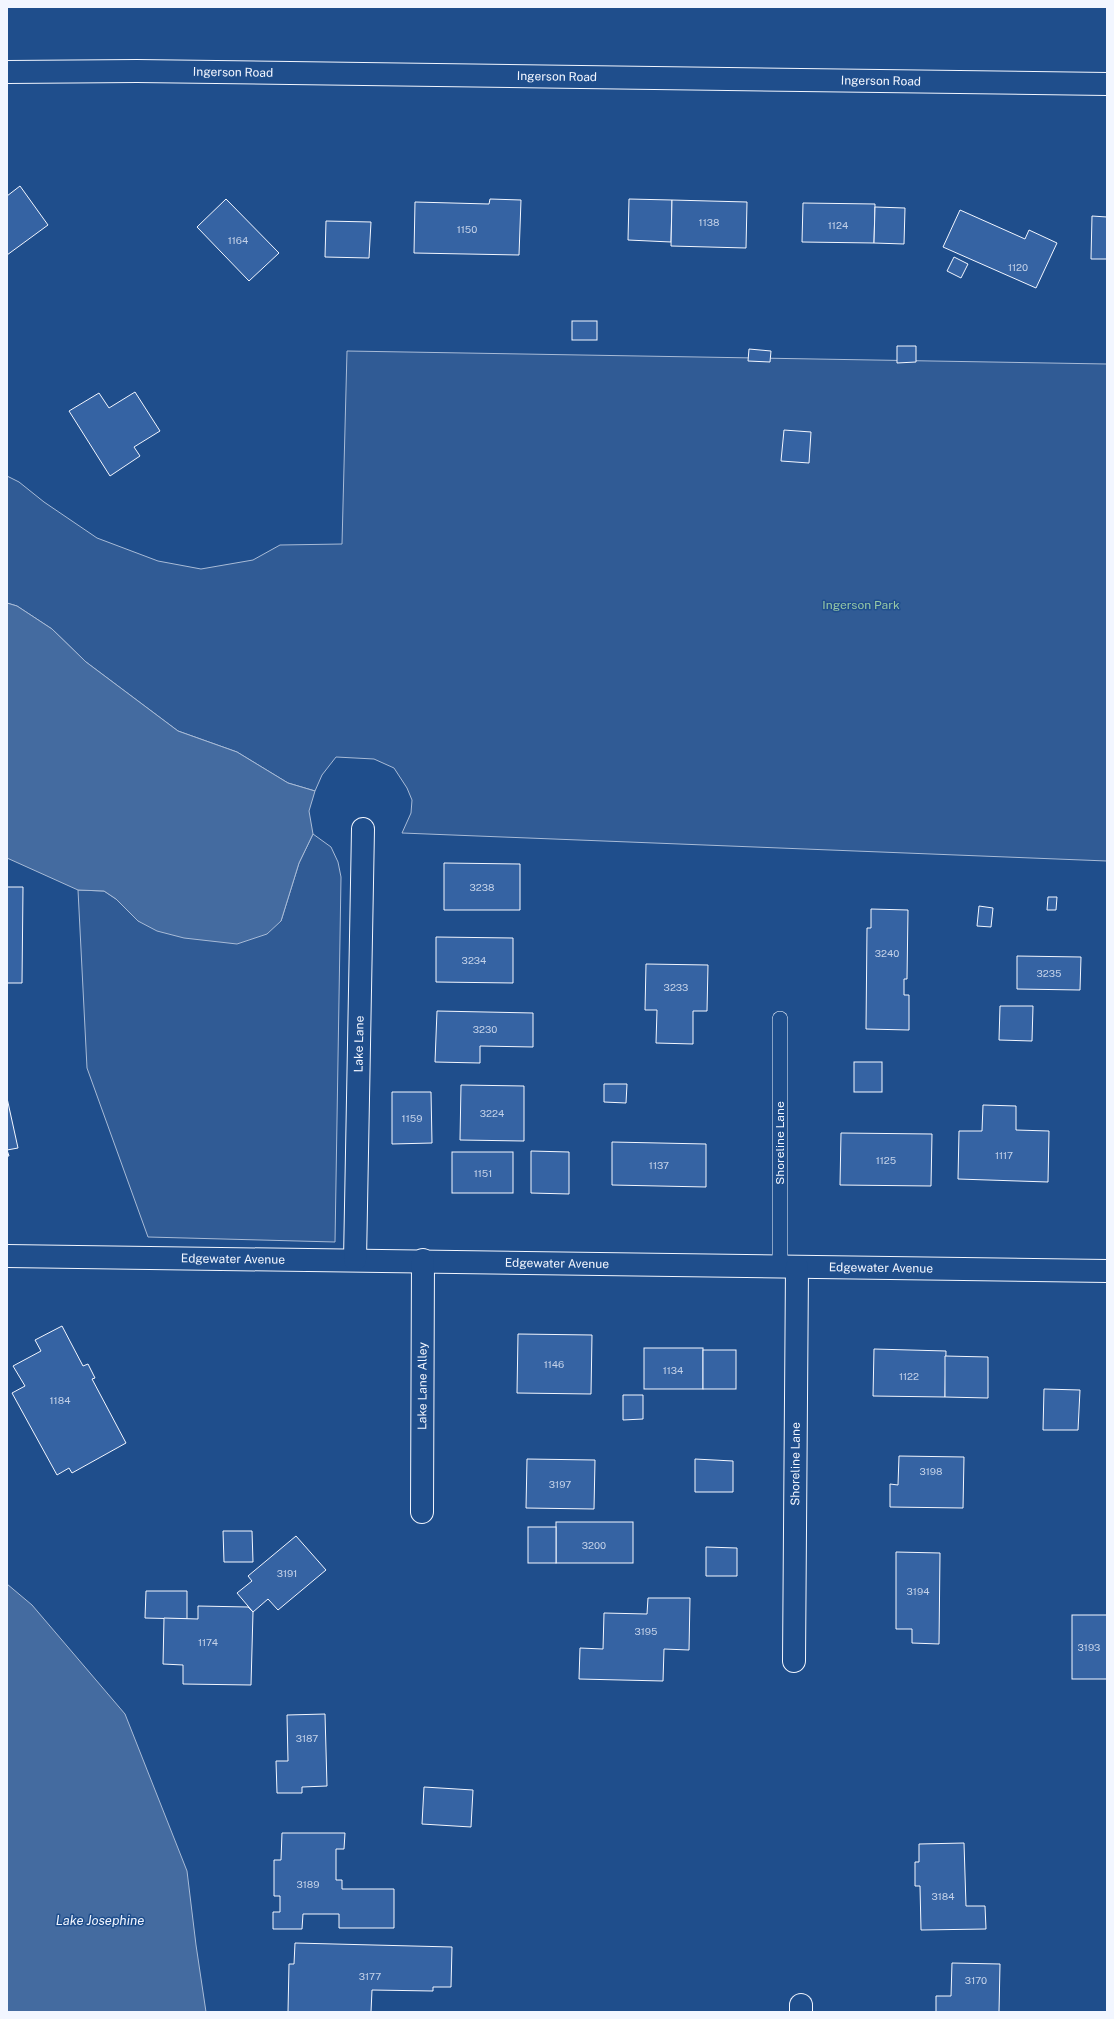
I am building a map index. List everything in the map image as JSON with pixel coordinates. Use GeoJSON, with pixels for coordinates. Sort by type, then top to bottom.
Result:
{"type":"FeatureCollection","features":[{"type":"Feature","properties":{"kind":"street","name":"Ingerson Road"},"geometry":{"type":"LineString","coordinates":[[7,72],[138,70],[1107,84]]}},
{"type":"Feature","properties":{"kind":"street","name":"Lake Lane"},"geometry":{"type":"LineString","coordinates":[[355,1260],[363,828]]}},
{"type":"Feature","properties":{"kind":"street","name":"Edgewater Avenue"},"geometry":{"type":"LineString","coordinates":[[7,1256],[422,1260],[1107,1271]]}},
{"type":"Feature","properties":{"kind":"street","name":"Lake Lane Alley"},"geometry":{"type":"LineString","coordinates":[[422,1260],[422,1512]]}},
{"type":"Feature","properties":{"kind":"street","name":"Shoreline Lane"},"geometry":{"type":"LineString","coordinates":[[789,1267],[794,1661]]}},
{"type":"Feature","properties":{"kind":"lane","name":"Shoreline Lane"},"geometry":{"type":"LineString","coordinates":[[780,1020],[789,1267]]}},
{"type":"Feature","properties":{"kind":"shaded area","name":"Ingerson Park"},"geometry":{"type":"Polygon","coordinates":[[[347,351],[1107,364],[1107,861],[402,833],[411,813],[412,800],[407,788],[394,768],[374,759],[336,757],[322,775],[315,791],[288,783],[237,752],[178,731],[86,662],[52,629],[17,606],[7,603],[7,476],[19,482],[44,502],[97,538],[158,561],[201,569],[253,560],[280,545],[342,544],[347,351]]]}},
{"type":"Feature","properties":{"kind":"shaded area"},"geometry":{"type":"Polygon","coordinates":[[[313,834],[331,847],[338,862],[341,877],[335,1242],[148,1237],[87,1068],[78,890],[104,891],[116,899],[138,921],[281,921],[299,863],[313,834]]]}},
{"type":"Feature","properties":{"kind":"water"},"geometry":{"type":"Polygon","coordinates":[[[7,603],[17,606],[52,629],[86,662],[178,731],[237,752],[288,783],[315,791],[309,811],[313,834],[299,863],[281,921],[267,934],[237,944],[184,938],[157,931],[138,921],[116,899],[104,891],[78,890],[7,858],[7,603]]]}},
{"type":"Feature","properties":{"kind":"water","name":"Lake Josephine"},"geometry":{"type":"Polygon","coordinates":[[[7,1584],[32,1605],[125,1714],[187,1871],[206,2012],[7,2012],[7,1584]]]}},
{"type":"Feature","properties":{"kind":"building"},"geometry":{"type":"Polygon","coordinates":[[[20,186],[48,225],[7,255],[7,196],[20,186]]]}},
{"type":"Feature","properties":{"kind":"building"},"geometry":{"type":"Polygon","coordinates":[[[226,199],[279,253],[249,281],[197,227],[226,199]]]}},
{"type":"Feature","properties":{"kind":"building"},"geometry":{"type":"Polygon","coordinates":[[[490,199],[521,200],[519,255],[414,253],[415,202],[489,204],[490,199]]]}},
{"type":"Feature","properties":{"kind":"building"},"geometry":{"type":"Polygon","coordinates":[[[629,199],[672,200],[671,242],[628,240],[629,199]]]}},
{"type":"Feature","properties":{"kind":"building"},"geometry":{"type":"Polygon","coordinates":[[[672,200],[747,202],[746,248],[671,246],[672,200]]]}},
{"type":"Feature","properties":{"kind":"building"},"geometry":{"type":"Polygon","coordinates":[[[803,203],[875,204],[874,243],[802,242],[803,203]]]}},
{"type":"Feature","properties":{"kind":"building"},"geometry":{"type":"Polygon","coordinates":[[[875,207],[905,208],[904,244],[874,243],[875,207]]]}},
{"type":"Feature","properties":{"kind":"building"},"geometry":{"type":"Polygon","coordinates":[[[960,210],[1025,239],[1029,230],[1057,243],[1036,288],[943,247],[960,210]]]}},
{"type":"Feature","properties":{"kind":"building"},"geometry":{"type":"Polygon","coordinates":[[[1092,216],[1107,217],[1107,259],[1091,259],[1092,216]]]}},
{"type":"Feature","properties":{"kind":"building"},"geometry":{"type":"Polygon","coordinates":[[[326,221],[371,222],[369,258],[325,257],[326,221]]]}},
{"type":"Feature","properties":{"kind":"building"},"geometry":{"type":"Polygon","coordinates":[[[954,257],[968,264],[961,278],[947,271],[954,257]]]}},
{"type":"Feature","properties":{"kind":"building"},"geometry":{"type":"Polygon","coordinates":[[[572,321],[597,321],[597,340],[572,340],[572,321]]]}},
{"type":"Feature","properties":{"kind":"building"},"geometry":{"type":"Polygon","coordinates":[[[897,346],[916,346],[916,362],[897,363],[897,346]]]}},
{"type":"Feature","properties":{"kind":"building"},"geometry":{"type":"Polygon","coordinates":[[[749,349],[771,351],[770,362],[748,361],[749,349]]]}},
{"type":"Feature","properties":{"kind":"building"},"geometry":{"type":"Polygon","coordinates":[[[135,392],[160,431],[134,447],[140,456],[110,476],[69,411],[99,393],[109,408],[135,392]]]}},
{"type":"Feature","properties":{"kind":"building"},"geometry":{"type":"Polygon","coordinates":[[[784,430],[811,432],[809,463],[781,461],[784,430]]]}},
{"type":"Feature","properties":{"kind":"building"},"geometry":{"type":"Polygon","coordinates":[[[444,863],[520,864],[520,910],[444,910],[444,863]]]}},
{"type":"Feature","properties":{"kind":"building"},"geometry":{"type":"Polygon","coordinates":[[[7,887],[23,887],[22,983],[7,983],[7,887]]]}},
{"type":"Feature","properties":{"kind":"building"},"geometry":{"type":"Polygon","coordinates":[[[1048,897],[1057,897],[1056,910],[1047,910],[1048,897]]]}},
{"type":"Feature","properties":{"kind":"building"},"geometry":{"type":"Polygon","coordinates":[[[979,906],[993,908],[991,927],[977,926],[979,906]]]}},
{"type":"Feature","properties":{"kind":"building"},"geometry":{"type":"Polygon","coordinates":[[[871,909],[908,910],[907,979],[904,979],[904,995],[909,995],[909,1030],[866,1029],[867,928],[871,928],[871,909]]]}},
{"type":"Feature","properties":{"kind":"building"},"geometry":{"type":"Polygon","coordinates":[[[436,937],[513,938],[513,983],[436,982],[436,937]]]}},
{"type":"Feature","properties":{"kind":"building"},"geometry":{"type":"Polygon","coordinates":[[[1017,956],[1081,957],[1080,990],[1017,989],[1017,956]]]}},
{"type":"Feature","properties":{"kind":"building"},"geometry":{"type":"Polygon","coordinates":[[[646,964],[708,965],[707,1011],[693,1011],[693,1044],[656,1043],[657,1010],[645,1010],[646,964]]]}},
{"type":"Feature","properties":{"kind":"building"},"geometry":{"type":"Polygon","coordinates":[[[1000,1006],[1033,1006],[1032,1041],[999,1040],[1000,1006]]]}},
{"type":"Feature","properties":{"kind":"building"},"geometry":{"type":"Polygon","coordinates":[[[437,1011],[533,1013],[533,1047],[480,1046],[480,1063],[435,1062],[437,1011]]]}},
{"type":"Feature","properties":{"kind":"building"},"geometry":{"type":"Polygon","coordinates":[[[854,1062],[882,1062],[882,1092],[854,1092],[854,1062]]]}},
{"type":"Feature","properties":{"kind":"building"},"geometry":{"type":"Polygon","coordinates":[[[604,1084],[627,1084],[626,1103],[604,1102],[604,1084]]]}},
{"type":"Feature","properties":{"kind":"building"},"geometry":{"type":"Polygon","coordinates":[[[461,1085],[524,1086],[524,1141],[460,1140],[461,1085]]]}},
{"type":"Feature","properties":{"kind":"building"},"geometry":{"type":"Polygon","coordinates":[[[392,1092],[431,1092],[432,1143],[392,1144],[392,1092]]]}},
{"type":"Feature","properties":{"kind":"building"},"geometry":{"type":"Polygon","coordinates":[[[7,1098],[18,1148],[7,1150],[7,1098]]]}},
{"type":"Feature","properties":{"kind":"building"},"geometry":{"type":"Polygon","coordinates":[[[983,1105],[1016,1106],[1016,1130],[1049,1131],[1048,1182],[958,1179],[959,1131],[982,1131],[983,1105]]]}},
{"type":"Feature","properties":{"kind":"building"},"geometry":{"type":"Polygon","coordinates":[[[841,1133],[932,1134],[931,1186],[840,1185],[841,1133]]]}},
{"type":"Feature","properties":{"kind":"building"},"geometry":{"type":"Polygon","coordinates":[[[612,1142],[706,1144],[706,1187],[612,1185],[612,1142]]]}},
{"type":"Feature","properties":{"kind":"building"},"geometry":{"type":"Polygon","coordinates":[[[531,1151],[569,1152],[569,1194],[531,1193],[531,1151]]]}},
{"type":"Feature","properties":{"kind":"building"},"geometry":{"type":"Polygon","coordinates":[[[452,1152],[513,1152],[513,1193],[452,1193],[452,1152]]]}},
{"type":"Feature","properties":{"kind":"building"},"geometry":{"type":"Polygon","coordinates":[[[62,1326],[83,1366],[88,1364],[95,1378],[92,1379],[126,1443],[72,1473],[69,1468],[57,1475],[12,1393],[25,1386],[13,1366],[41,1351],[35,1340],[62,1326]]]}},
{"type":"Feature","properties":{"kind":"building"},"geometry":{"type":"Polygon","coordinates":[[[518,1334],[592,1335],[591,1394],[517,1393],[518,1334]]]}},
{"type":"Feature","properties":{"kind":"building"},"geometry":{"type":"Polygon","coordinates":[[[644,1348],[703,1348],[703,1389],[644,1389],[644,1348]]]}},
{"type":"Feature","properties":{"kind":"building"},"geometry":{"type":"Polygon","coordinates":[[[874,1349],[946,1351],[945,1397],[873,1396],[874,1349]]]}},
{"type":"Feature","properties":{"kind":"building"},"geometry":{"type":"Polygon","coordinates":[[[703,1350],[736,1350],[736,1389],[703,1389],[703,1350]]]}},
{"type":"Feature","properties":{"kind":"building"},"geometry":{"type":"Polygon","coordinates":[[[945,1356],[988,1357],[988,1398],[945,1397],[945,1356]]]}},
{"type":"Feature","properties":{"kind":"building"},"geometry":{"type":"Polygon","coordinates":[[[1044,1389],[1080,1390],[1078,1430],[1043,1430],[1044,1389]]]}},
{"type":"Feature","properties":{"kind":"building"},"geometry":{"type":"Polygon","coordinates":[[[623,1395],[643,1395],[643,1419],[623,1420],[623,1395]]]}},
{"type":"Feature","properties":{"kind":"building"},"geometry":{"type":"Polygon","coordinates":[[[899,1456],[964,1457],[963,1508],[890,1507],[890,1484],[898,1485],[899,1456]]]}},
{"type":"Feature","properties":{"kind":"building"},"geometry":{"type":"Polygon","coordinates":[[[527,1459],[595,1460],[594,1509],[526,1508],[527,1459]]]}},
{"type":"Feature","properties":{"kind":"building"},"geometry":{"type":"Polygon","coordinates":[[[695,1459],[733,1461],[733,1492],[695,1492],[695,1459]]]}},
{"type":"Feature","properties":{"kind":"building"},"geometry":{"type":"Polygon","coordinates":[[[556,1522],[633,1522],[633,1563],[556,1563],[556,1522]]]}},
{"type":"Feature","properties":{"kind":"building"},"geometry":{"type":"Polygon","coordinates":[[[528,1527],[556,1527],[556,1563],[528,1563],[528,1527]]]}},
{"type":"Feature","properties":{"kind":"building"},"geometry":{"type":"Polygon","coordinates":[[[223,1531],[252,1531],[253,1562],[224,1562],[223,1531]]]}},
{"type":"Feature","properties":{"kind":"building"},"geometry":{"type":"Polygon","coordinates":[[[296,1536],[326,1570],[278,1610],[268,1599],[253,1612],[237,1593],[252,1581],[248,1576],[296,1536]]]}},
{"type":"Feature","properties":{"kind":"building"},"geometry":{"type":"Polygon","coordinates":[[[706,1547],[737,1548],[737,1576],[706,1576],[706,1547]]]}},
{"type":"Feature","properties":{"kind":"building"},"geometry":{"type":"Polygon","coordinates":[[[896,1552],[940,1553],[939,1644],[912,1643],[912,1629],[896,1629],[896,1552]]]}},
{"type":"Feature","properties":{"kind":"building"},"geometry":{"type":"Polygon","coordinates":[[[146,1591],[187,1591],[187,1619],[145,1618],[146,1591]]]}},
{"type":"Feature","properties":{"kind":"building"},"geometry":{"type":"Polygon","coordinates":[[[648,1598],[690,1598],[689,1650],[664,1649],[663,1681],[579,1679],[580,1648],[603,1649],[604,1613],[647,1614],[648,1598]]]}},
{"type":"Feature","properties":{"kind":"building"},"geometry":{"type":"Polygon","coordinates":[[[198,1606],[248,1607],[253,1612],[251,1685],[183,1684],[183,1665],[163,1664],[164,1618],[198,1619],[198,1606]]]}},
{"type":"Feature","properties":{"kind":"building"},"geometry":{"type":"Polygon","coordinates":[[[1072,1615],[1107,1615],[1107,1679],[1072,1679],[1072,1615]]]}},
{"type":"Feature","properties":{"kind":"building"},"geometry":{"type":"Polygon","coordinates":[[[325,1714],[327,1786],[302,1787],[302,1793],[277,1793],[276,1761],[288,1761],[287,1715],[325,1714]]]}},
{"type":"Feature","properties":{"kind":"building"},"geometry":{"type":"Polygon","coordinates":[[[424,1787],[473,1790],[471,1827],[422,1824],[424,1787]]]}},
{"type":"Feature","properties":{"kind":"building"},"geometry":{"type":"Polygon","coordinates":[[[282,1833],[345,1833],[344,1849],[336,1849],[336,1880],[342,1880],[342,1889],[394,1889],[394,1928],[339,1928],[339,1914],[303,1914],[302,1929],[273,1929],[273,1912],[280,1912],[280,1896],[274,1896],[274,1860],[281,1860],[282,1833]]]}},
{"type":"Feature","properties":{"kind":"building"},"geometry":{"type":"Polygon","coordinates":[[[964,1843],[966,1906],[985,1906],[986,1929],[921,1930],[920,1886],[915,1886],[915,1862],[919,1862],[919,1844],[964,1843]]]}},
{"type":"Feature","properties":{"kind":"building"},"geometry":{"type":"Polygon","coordinates":[[[295,1943],[452,1947],[451,1987],[433,1987],[433,1991],[372,1990],[371,2012],[288,2012],[289,1964],[294,1964],[295,1943]]]}},
{"type":"Feature","properties":{"kind":"building"},"geometry":{"type":"Polygon","coordinates":[[[952,1963],[1000,1964],[999,2012],[936,2012],[936,1996],[951,1996],[952,1963]]]}}]}
